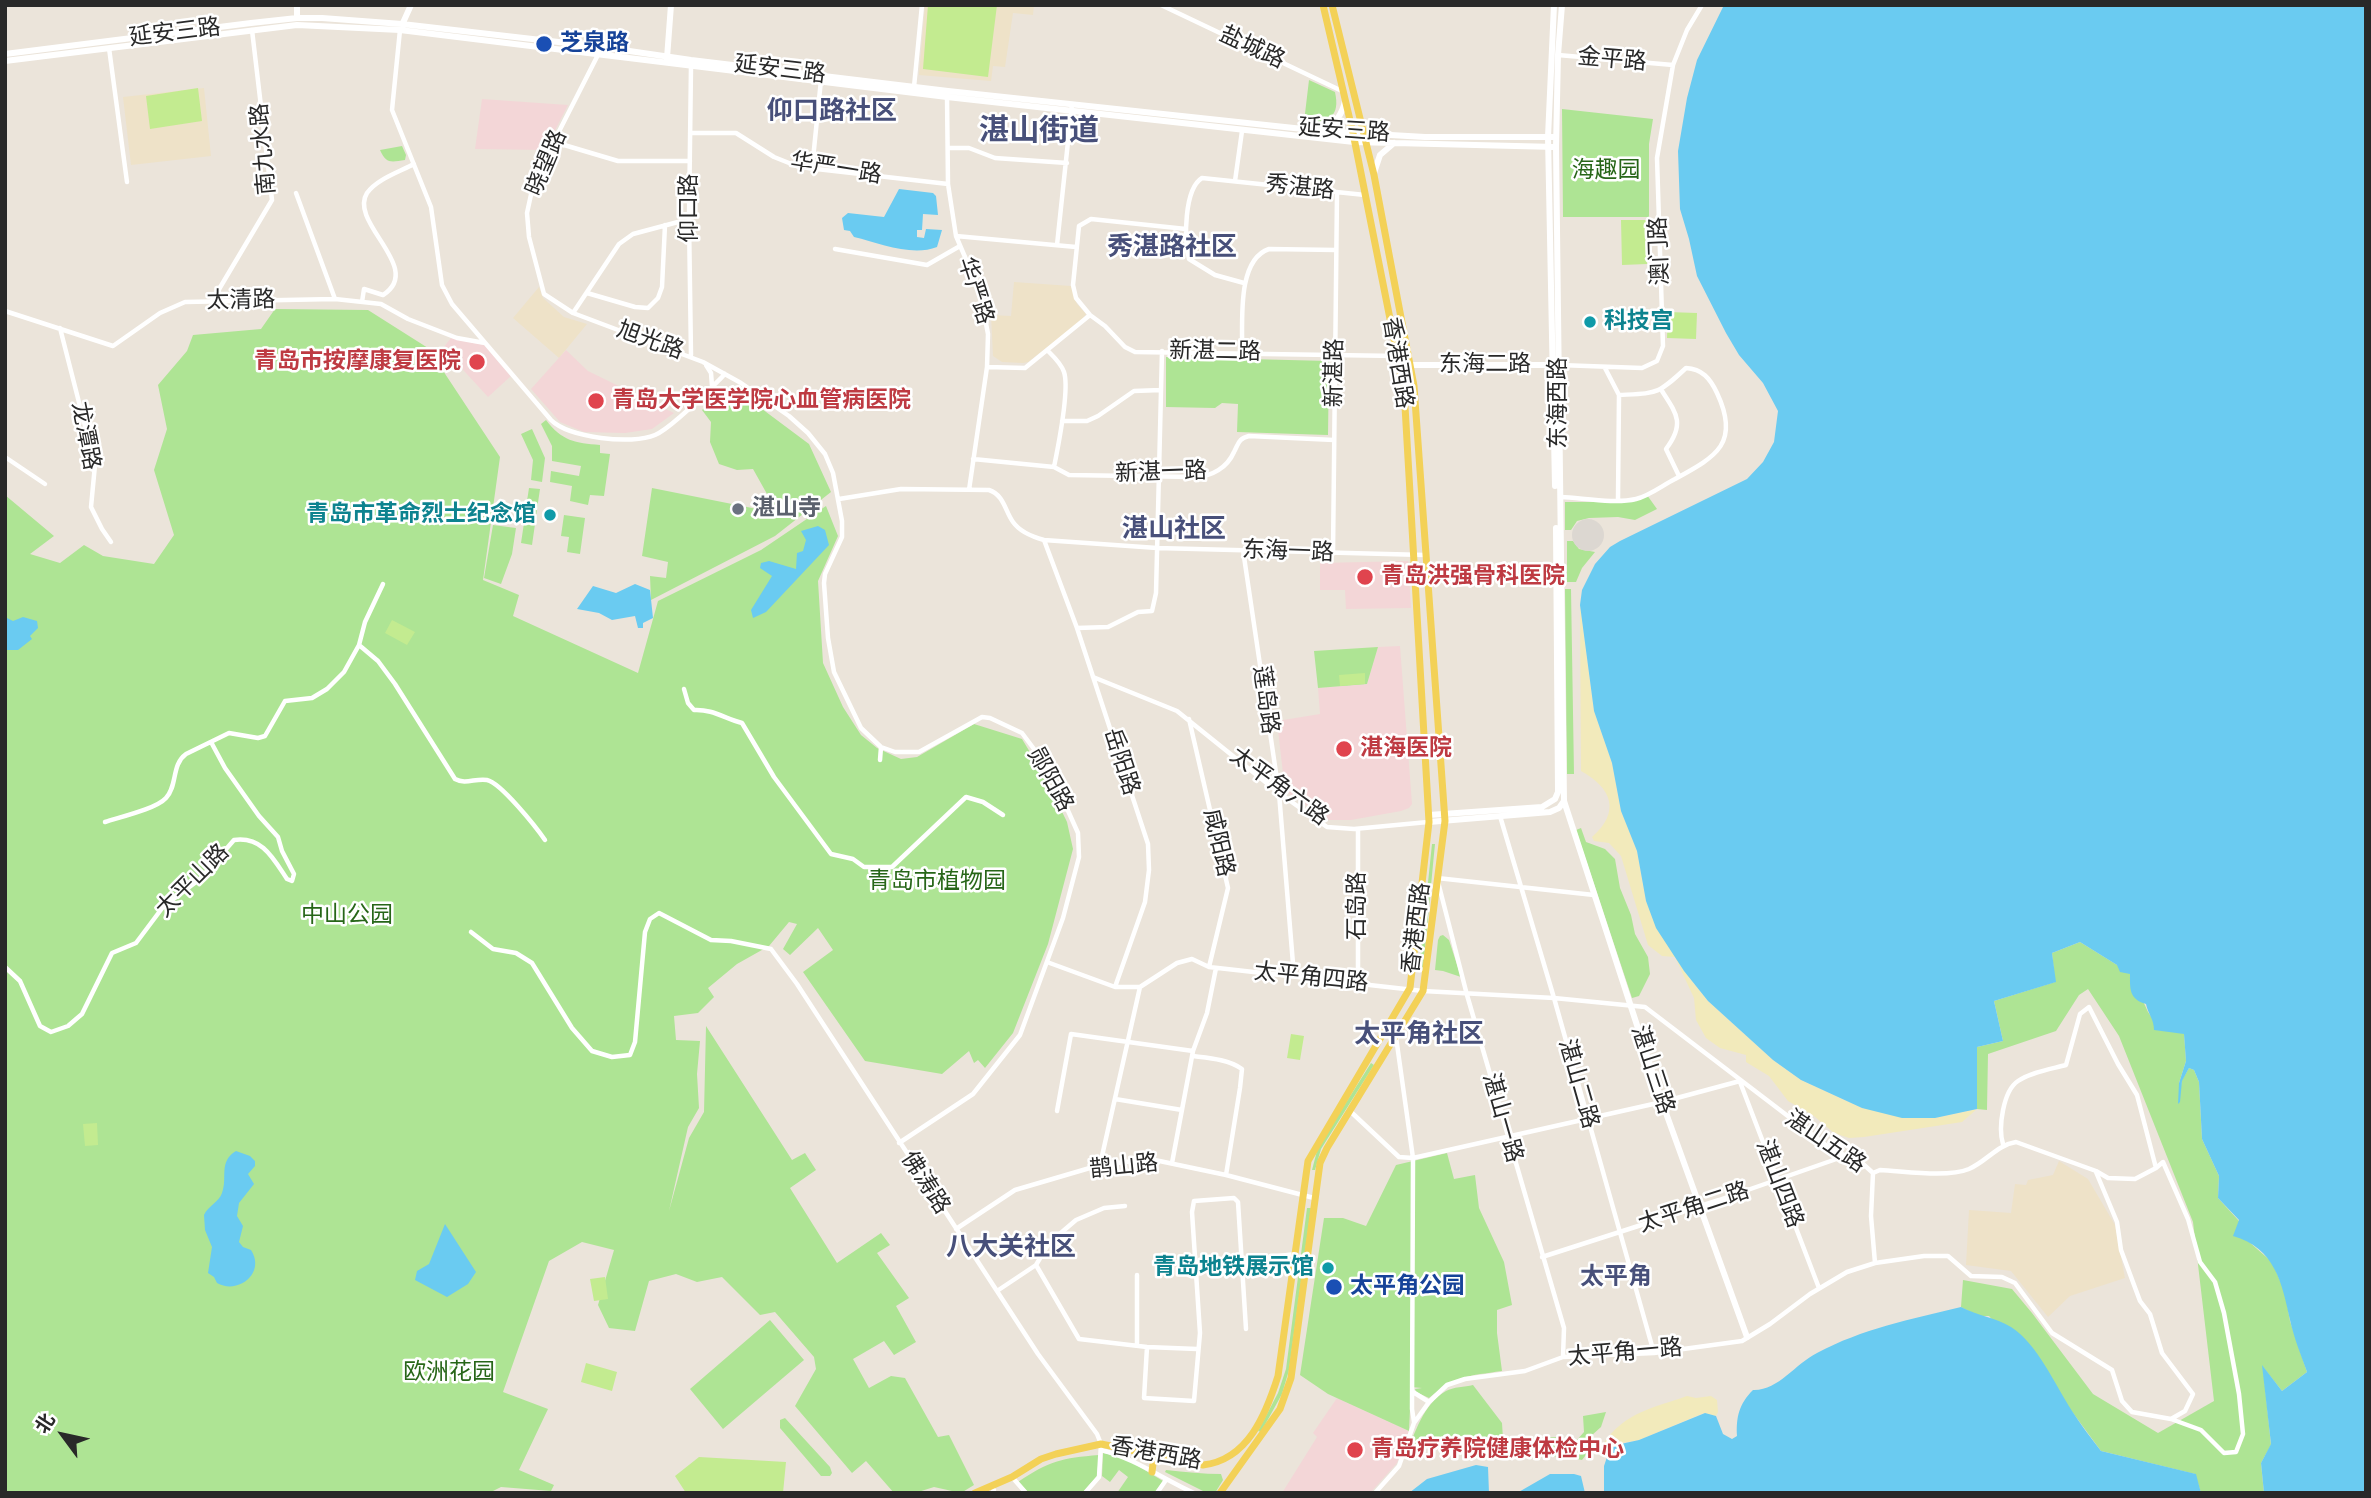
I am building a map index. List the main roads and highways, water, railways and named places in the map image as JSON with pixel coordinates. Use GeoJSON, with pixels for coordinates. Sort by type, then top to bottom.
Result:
{"type":"FeatureCollection","features":[{"type":"Feature","properties":{"kind":"main road"},"geometry":{"type":"LineString","coordinates":[[296,5],[296,18]]}},
{"type":"Feature","properties":{"kind":"main road"},"geometry":{"type":"LineString","coordinates":[[401,27],[411,5]]}},
{"type":"Feature","properties":{"kind":"main road"},"geometry":{"type":"LineString","coordinates":[[667,60],[671,5]]}},
{"type":"Feature","properties":{"kind":"main road","name":"香港西路"},"geometry":{"type":"LineString","coordinates":[[975,1493],[1056,1454],[1101,1447],[1203,1465],[1213,1464],[1236,1454],[1248,1441],[1268,1406],[1278,1376],[1308,1161],[1410,988],[1429,818],[1404,389],[1353,133],[1323,5]]}},
{"type":"Feature","properties":{"kind":"main road","name":"香港西路"},"geometry":{"type":"LineString","coordinates":[[1220,1493],[1280,1409],[1291,1378],[1320,1163],[1423,991],[1445,818],[1411,365],[1367,143],[1332,5]]}},
{"type":"Feature","properties":{"kind":"main road","name":"东海西路"},"geometry":{"type":"LineString","coordinates":[[1552,147],[1556,137],[1554,5]]}},
{"type":"Feature","properties":{"kind":"main road","name":"东海西路"},"geometry":{"type":"LineString","coordinates":[[1562,5],[1554,55],[1548,137],[1552,147],[1564,801]]}},
{"type":"Feature","properties":{"kind":"main road","name":"延安三路"},"geometry":{"type":"LineString","coordinates":[[5,61],[109,48],[296,18],[602,47],[667,60]]}},
{"type":"Feature","properties":{"kind":"main road","name":"延安三路"},"geometry":{"type":"LineString","coordinates":[[5,54],[252,26],[401,27],[598,55],[667,60],[1072,108],[1365,134],[1556,137]]}},
{"type":"Feature","properties":{"kind":"main road","name":"延安三路"},"geometry":{"type":"LineString","coordinates":[[821,79],[914,87],[947,94]]}},
{"type":"Feature","properties":{"kind":"main road"},"geometry":{"type":"LineString","coordinates":[[1322,131],[1342,114],[1345,101]]}},
{"type":"Feature","properties":{"kind":"main road","name":"延安三路"},"geometry":{"type":"LineString","coordinates":[[1072,108],[1242,131],[1354,142],[1552,147]]}},
{"type":"Feature","properties":{"kind":"main road"},"geometry":{"type":"LineString","coordinates":[[1374,175],[1380,155],[1396,142]]}},
{"type":"Feature","properties":{"kind":"main road","name":"东海二路"},"geometry":{"type":"LineString","coordinates":[[1411,365],[1556,365]]}},
{"type":"Feature","properties":{"kind":"main road","name":"东海西路"},"geometry":{"type":"LineString","coordinates":[[1445,818],[1542,807],[1555,799],[1558,792],[1556,365]]}},
{"type":"Feature","properties":{"kind":"main road"},"geometry":{"type":"LineString","coordinates":[[1429,818],[1550,812],[1559,808],[1564,801]]}},
{"type":"Feature","properties":{"kind":"main road","name":"湛山三路"},"geometry":{"type":"LineString","coordinates":[[1564,801],[1662,1102],[1747,1337]]}},
{"type":"Feature","properties":{"kind":"main road"},"geometry":{"type":"LineString","coordinates":[[1152,1472],[1154,1455]]}},
{"type":"Feature","properties":{"kind":"water"},"geometry":{"type":"Polygon","coordinates":[[[1724,5],[2366,5],[2366,1493],[2264,1493],[2261,1463],[2271,1444],[2262,1365],[2282,1391],[2307,1372],[2280,1280],[2267,1258],[2258,1249],[2233,1236],[2239,1220],[2218,1198],[2219,1176],[2202,1139],[2199,1082],[2194,1070],[2189,1068],[2182,1081],[2178,1104],[2179,1083],[2186,1061],[2184,1034],[2154,1030],[2146,1004],[2133,996],[2130,974],[2120,972],[2117,965],[2080,942],[2052,953],[2056,982],[1994,1001],[2003,1041],[1977,1047],[1977,1109],[1935,1118],[1902,1118],[1862,1108],[1801,1080],[1773,1060],[1708,1001],[1684,971],[1656,928],[1646,901],[1637,851],[1621,811],[1612,763],[1594,711],[1580,605],[1582,590],[1595,564],[1610,547],[1747,479],[1763,462],[1774,442],[1778,411],[1763,383],[1739,355],[1697,276],[1680,209],[1678,151],[1687,98],[1697,60],[1724,5]]]}},
{"type":"Feature","properties":{"kind":"water"},"geometry":{"type":"Polygon","coordinates":[[[899,189],[933,193],[936,196],[938,215],[923,214],[922,230],[917,230],[917,237],[924,238],[926,229],[942,230],[937,247],[927,250],[895,248],[854,237],[850,231],[844,230],[842,218],[848,213],[884,217],[899,189]]]}},
{"type":"Feature","properties":{"kind":"water"},"geometry":{"type":"Polygon","coordinates":[[[818,526],[825,530],[829,545],[766,612],[753,618],[751,610],[772,576],[760,568],[761,563],[769,561],[796,569],[797,553],[803,551],[806,540],[801,531],[818,526]]]}},
{"type":"Feature","properties":{"kind":"water"},"geometry":{"type":"Polygon","coordinates":[[[635,584],[650,590],[653,618],[643,623],[643,628],[638,628],[635,616],[612,620],[599,613],[577,609],[593,586],[616,593],[635,584]]]}},
{"type":"Feature","properties":{"kind":"water"},"geometry":{"type":"Polygon","coordinates":[[[5,617],[13,621],[23,617],[37,621],[38,628],[30,636],[32,639],[18,650],[5,650],[5,617]]]}},
{"type":"Feature","properties":{"kind":"water"},"geometry":{"type":"Polygon","coordinates":[[[236,1151],[255,1161],[255,1166],[248,1174],[254,1184],[239,1203],[237,1216],[243,1226],[239,1242],[251,1250],[255,1267],[248,1280],[241,1284],[225,1286],[217,1283],[208,1273],[212,1247],[205,1230],[204,1215],[221,1196],[225,1165],[230,1155],[236,1151]]]}},
{"type":"Feature","properties":{"kind":"water"},"geometry":{"type":"Polygon","coordinates":[[[445,1224],[476,1272],[468,1284],[447,1297],[415,1280],[417,1271],[429,1264],[445,1224]]]}},
{"type":"Feature","properties":{"kind":"water"},"geometry":{"type":"Polygon","coordinates":[[[1961,1307],[2011,1327],[2029,1343],[2101,1451],[2196,1474],[2201,1493],[1604,1493],[1604,1466],[1609,1451],[1616,1445],[1639,1440],[1705,1413],[1716,1416],[1723,1434],[1732,1439],[1737,1436],[1738,1417],[1748,1395],[1753,1390],[1778,1382],[1817,1353],[1869,1331],[1961,1307]]]}},
{"type":"Feature","properties":{"kind":"water"},"geometry":{"type":"Polygon","coordinates":[[[1476,1465],[1488,1467],[1489,1493],[1409,1493],[1427,1479],[1476,1465]]]}},
{"type":"Feature","properties":{"kind":"water"},"geometry":{"type":"Polygon","coordinates":[[[1550,1474],[1581,1476],[1585,1493],[1517,1493],[1550,1474]]]}},
{"type":"Feature","properties":{"kind":"place","name":"芝泉路"},"geometry":{"type":"Point","coordinates":[544,44]}},
{"type":"Feature","properties":{"kind":"place","name":"科技宫"},"geometry":{"type":"Point","coordinates":[1590,322]}},
{"type":"Feature","properties":{"kind":"place","name":"青岛市按摩康复医院"},"geometry":{"type":"Point","coordinates":[477,362]}},
{"type":"Feature","properties":{"kind":"place","name":"青岛大学医学院心血管病医院"},"geometry":{"type":"Point","coordinates":[596,401]}},
{"type":"Feature","properties":{"kind":"place","name":"湛山寺"},"geometry":{"type":"Point","coordinates":[738,509]}},
{"type":"Feature","properties":{"kind":"place","name":"青岛市革命烈士纪念馆"},"geometry":{"type":"Point","coordinates":[550,515]}},
{"type":"Feature","properties":{"kind":"place","name":"青岛洪强骨科医院"},"geometry":{"type":"Point","coordinates":[1365,577]}},
{"type":"Feature","properties":{"kind":"place","name":"湛海医院"},"geometry":{"type":"Point","coordinates":[1344,749]}},
{"type":"Feature","properties":{"kind":"place","name":"青岛地铁展示馆"},"geometry":{"type":"Point","coordinates":[1328,1268]}},
{"type":"Feature","properties":{"kind":"place","name":"太平角公园"},"geometry":{"type":"Point","coordinates":[1334,1287]}},
{"type":"Feature","properties":{"kind":"place","name":"青岛疗养院健康体检中心"},"geometry":{"type":"Point","coordinates":[1355,1450]}},
{"type":"Feature","properties":{"kind":"district","name":"仰口路社区"},"geometry":{"type":"Point","coordinates":[832,112]}},
{"type":"Feature","properties":{"kind":"district","name":"湛山街道"},"geometry":{"type":"Point","coordinates":[1039,132]}},
{"type":"Feature","properties":{"kind":"district","name":"秀湛路社区"},"geometry":{"type":"Point","coordinates":[1172,248]}},
{"type":"Feature","properties":{"kind":"district","name":"湛山社区"},"geometry":{"type":"Point","coordinates":[1174,530]}},
{"type":"Feature","properties":{"kind":"district","name":"太平角社区"},"geometry":{"type":"Point","coordinates":[1419,1035]}},
{"type":"Feature","properties":{"kind":"district","name":"八大关社区"},"geometry":{"type":"Point","coordinates":[1011,1248]}},
{"type":"Feature","properties":{"kind":"district","name":"太平角"},"geometry":{"type":"Point","coordinates":[1616,1277]}},
{"type":"Feature","properties":{"kind":"park label","name":"海趣园"},"geometry":{"type":"Point","coordinates":[1606,171]}},
{"type":"Feature","properties":{"kind":"park label","name":"青岛市植物园"},"geometry":{"type":"Point","coordinates":[937,882]}},
{"type":"Feature","properties":{"kind":"park label","name":"中山公园"},"geometry":{"type":"Point","coordinates":[347,916]}},
{"type":"Feature","properties":{"kind":"park label","name":"欧洲花园"},"geometry":{"type":"Point","coordinates":[449,1373]}}]}
